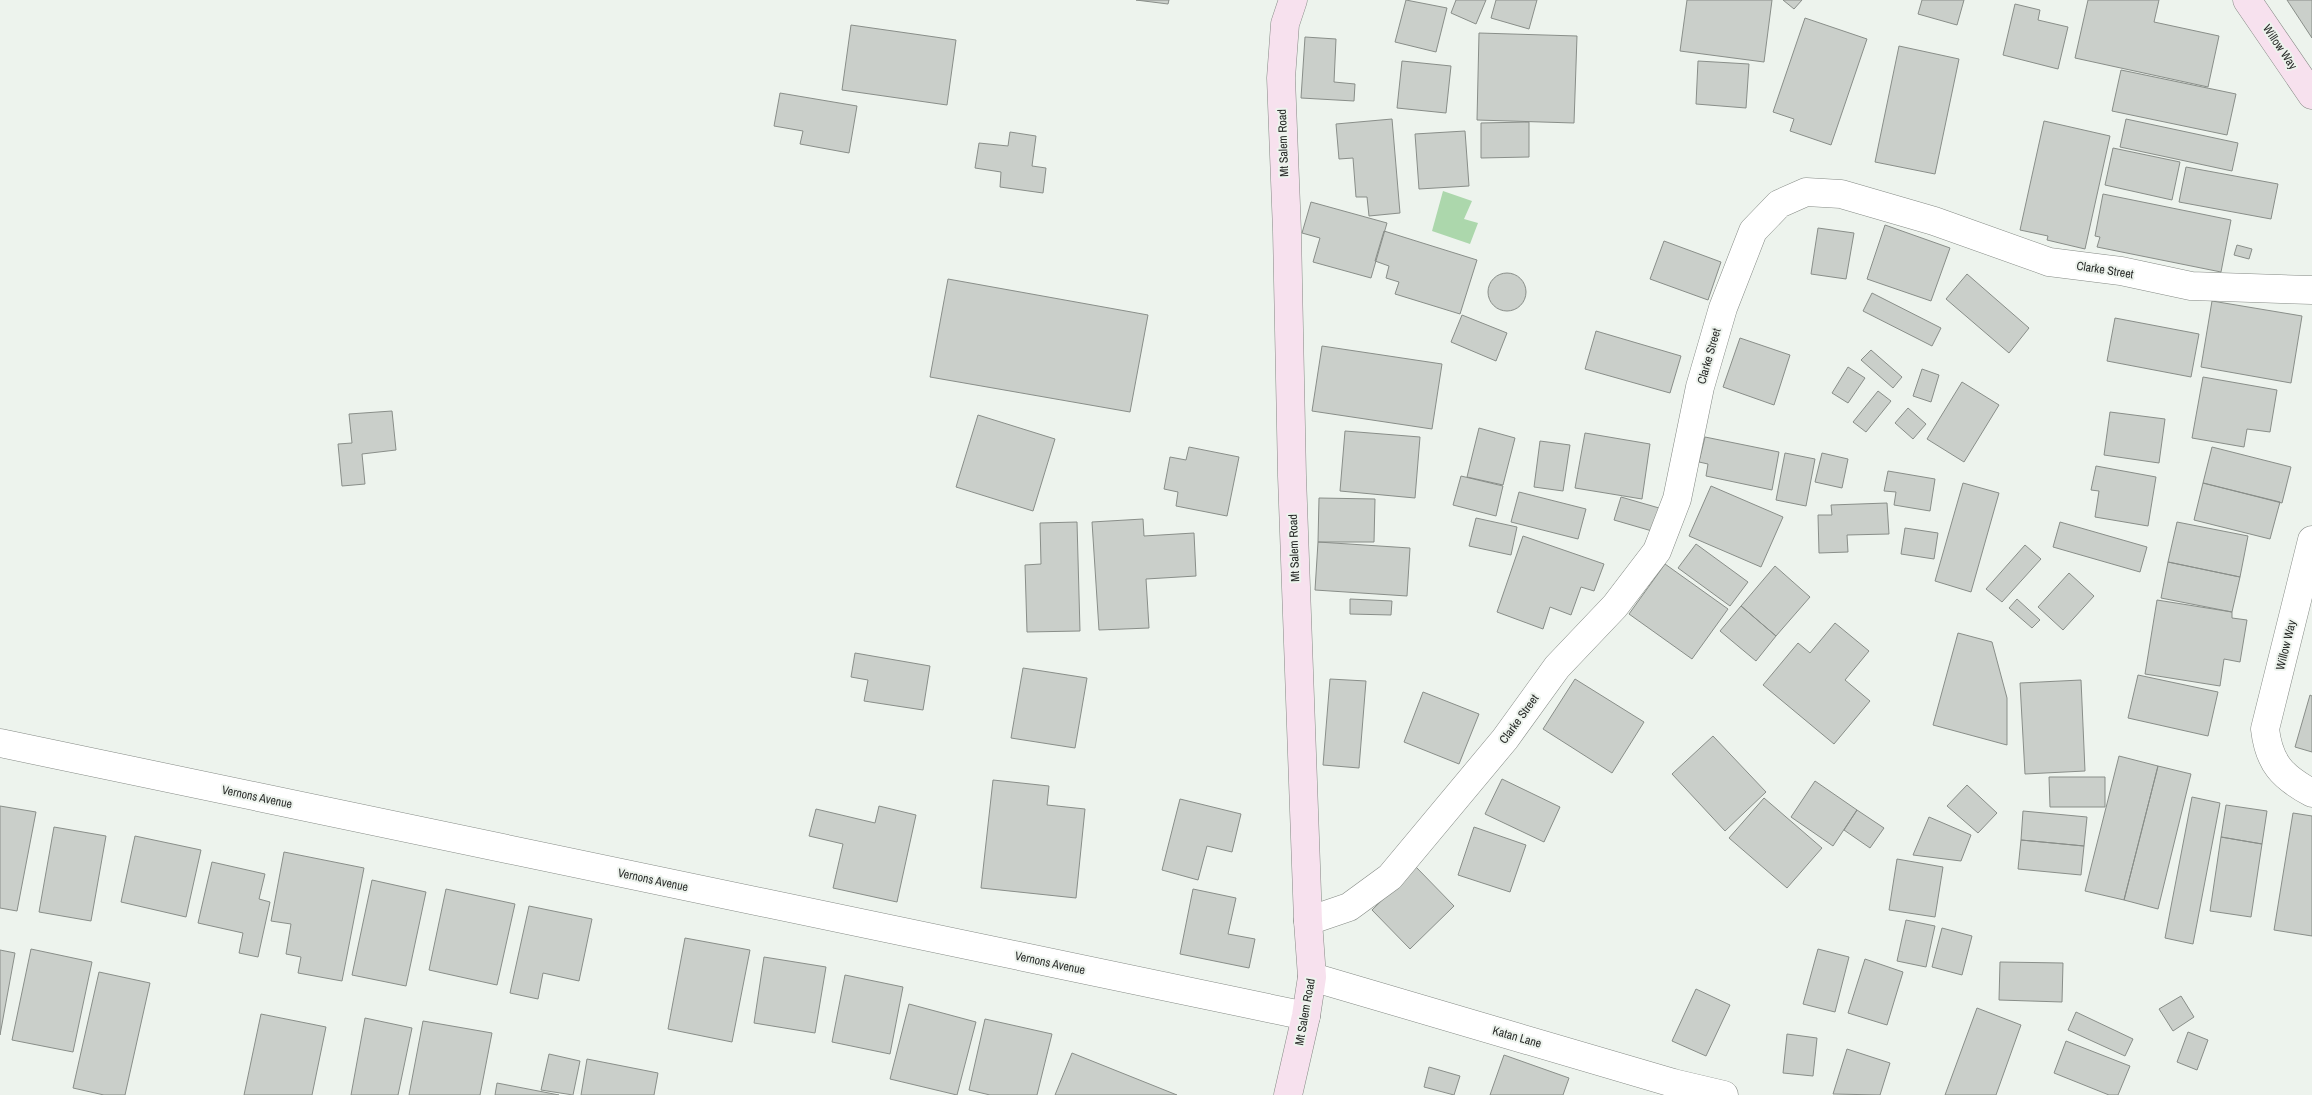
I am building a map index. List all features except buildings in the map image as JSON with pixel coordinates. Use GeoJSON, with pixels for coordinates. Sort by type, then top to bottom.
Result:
{"type":"FeatureCollection","features":[{"type":"Feature","properties":{"kind":"street","name":"Mt Salem Road"},"geometry":{"type":"LineString","coordinates":[[1288,1095],[1306,1016],[1312,977],[1308,921],[1292,476],[1287,231],[1280,78],[1284,24],[1292,0]]}},
{"type":"Feature","properties":{"kind":"street","name":"Willow Way"},"geometry":{"type":"LineString","coordinates":[[2247,0],[2312,95]]}},
{"type":"Feature","properties":{"kind":"street","name":"Clarke Street"},"geometry":{"type":"LineString","coordinates":[[1308,921],[1349,907],[1390,877],[1505,739],[1557,667],[1615,606],[1657,552],[1677,499],[1700,386],[1723,308],[1753,231],[1779,204],[1806,192],[1841,194],[1934,220],[2049,262],[2121,272],[2191,286],[2312,290]]}},
{"type":"Feature","properties":{"kind":"street","name":"Willow Way"},"geometry":{"type":"LineString","coordinates":[[2312,540],[2265,729],[2268,751],[2290,781],[2312,793]]}},
{"type":"Feature","properties":{"kind":"street","name":"Vernons Avenue"},"geometry":{"type":"LineString","coordinates":[[0,744],[1306,1016]]}},
{"type":"Feature","properties":{"kind":"street","name":"Katan Lane"},"geometry":{"type":"LineString","coordinates":[[1312,977],[1673,1083],[1724,1095]]}},
{"type":"Feature","properties":{"kind":"green space"},"geometry":{"type":"Polygon","coordinates":[[[1443,191],[1472,201],[1464,219],[1478,223],[1470,244],[1432,231],[1443,191]]]}}]}
